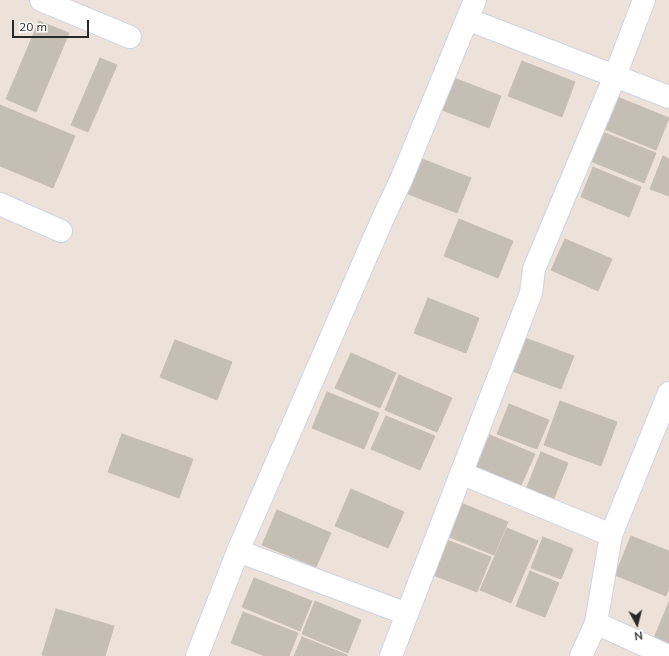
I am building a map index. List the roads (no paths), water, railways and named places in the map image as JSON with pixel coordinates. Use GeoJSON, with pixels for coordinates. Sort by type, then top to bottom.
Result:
{"type":"FeatureCollection","features":[{"type":"Feature","properties":{"kind":"street"},"geometry":{"type":"LineString","coordinates":[[41,0],[130,37]]}},
{"type":"Feature","properties":{"kind":"street"},"geometry":{"type":"LineString","coordinates":[[391,656],[531,293],[534,269],[615,76],[644,0]]}},
{"type":"Feature","properties":{"kind":"street"},"geometry":{"type":"LineString","coordinates":[[197,656],[238,551],[401,180],[471,9],[615,76],[669,97]]}},
{"type":"Feature","properties":{"kind":"street"},"geometry":{"type":"LineString","coordinates":[[0,204],[61,231]]}},
{"type":"Feature","properties":{"kind":"street"},"geometry":{"type":"LineString","coordinates":[[581,656],[596,623],[611,535],[669,393]]}},
{"type":"Feature","properties":{"kind":"street"},"geometry":{"type":"LineString","coordinates":[[461,474],[611,535]]}},
{"type":"Feature","properties":{"kind":"street"},"geometry":{"type":"LineString","coordinates":[[238,551],[407,614]]}},
{"type":"Feature","properties":{"kind":"street"},"geometry":{"type":"LineString","coordinates":[[596,623],[668,656]]}}]}
